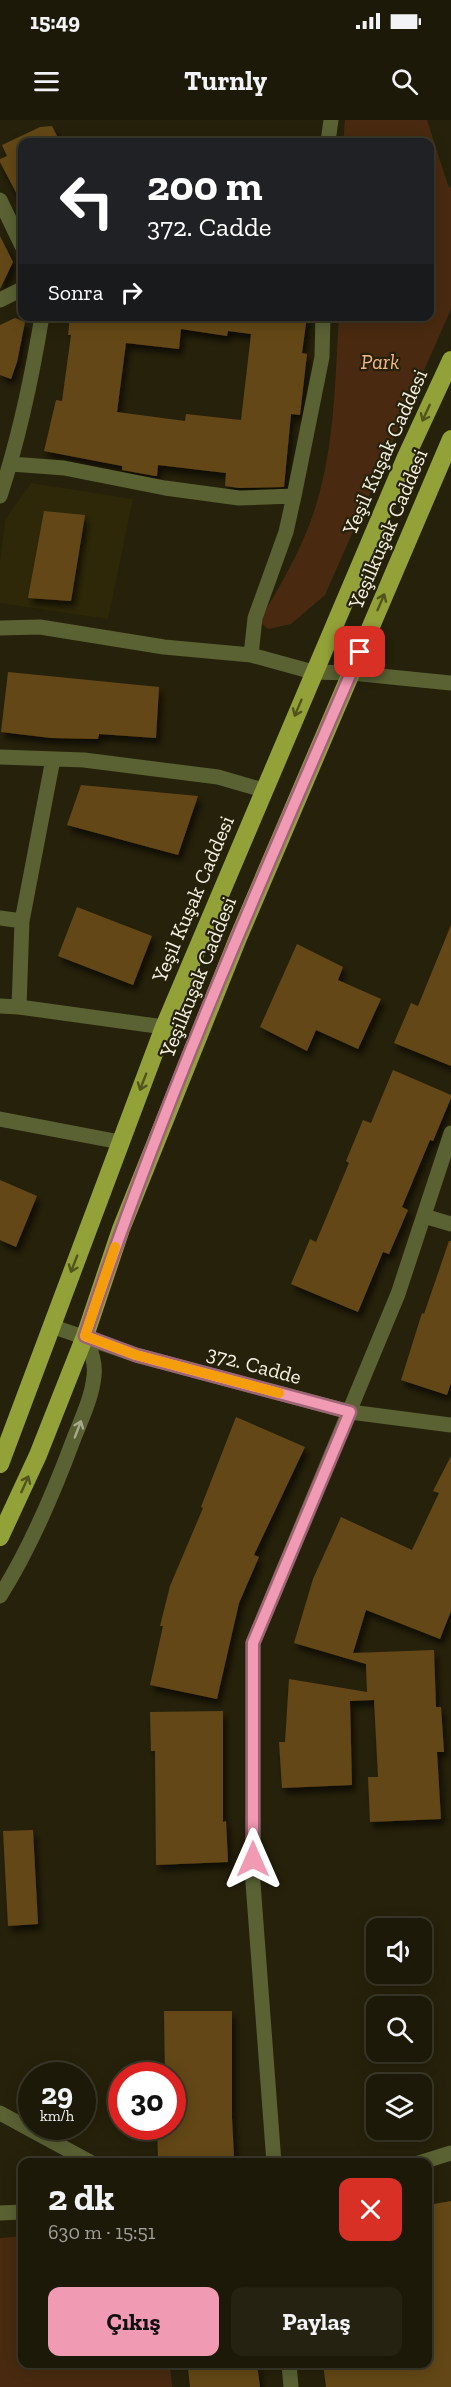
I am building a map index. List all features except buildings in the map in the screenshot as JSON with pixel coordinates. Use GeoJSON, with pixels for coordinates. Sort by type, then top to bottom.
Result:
{"type":"FeatureCollection","features":[{"type":"Feature","properties":{"kind":"main road","name":"Yeşil Kuşak Caddesi"},"geometry":{"type":"LineString","coordinates":[[0,1464],[164,1028],[313,672],[406,457],[451,360]]}},
{"type":"Feature","properties":{"kind":"main road","name":"Yeşilkuşak Caddesi"},"geometry":{"type":"LineString","coordinates":[[0,1537],[38,1455],[85,1336],[137,1186],[238,938],[351,673],[446,460],[451,439]]}},
{"type":"Feature","properties":{"kind":"street"},"geometry":{"type":"LineString","coordinates":[[329,138],[331,120]]}},
{"type":"Feature","properties":{"kind":"street"},"geometry":{"type":"LineString","coordinates":[[0,200],[18,238]]}},
{"type":"Feature","properties":{"kind":"street"},"geometry":{"type":"LineString","coordinates":[[0,300],[18,291]]}},
{"type":"Feature","properties":{"kind":"street"},"geometry":{"type":"LineString","coordinates":[[0,496],[11,464],[32,374],[41,321]]}},
{"type":"Feature","properties":{"kind":"street"},"geometry":{"type":"LineString","coordinates":[[251,655],[255,618],[286,532],[294,496],[322,357],[323,321]]}},
{"type":"Feature","properties":{"kind":"street"},"geometry":{"type":"LineString","coordinates":[[11,464],[64,468],[165,488],[238,498],[294,496]]}},
{"type":"Feature","properties":{"kind":"street"},"geometry":{"type":"LineString","coordinates":[[0,628],[40,627],[153,645],[251,655],[313,672],[351,673],[451,683]]}},
{"type":"Feature","properties":{"kind":"street"},"geometry":{"type":"LineString","coordinates":[[0,757],[84,760],[218,777],[263,790]]}},
{"type":"Feature","properties":{"kind":"street"},"geometry":{"type":"LineString","coordinates":[[19,1006],[22,921],[53,759]]}},
{"type":"Feature","properties":{"kind":"street"},"geometry":{"type":"LineString","coordinates":[[0,918],[22,921]]}},
{"type":"Feature","properties":{"kind":"street"},"geometry":{"type":"LineString","coordinates":[[0,1006],[19,1006],[164,1028]]}},
{"type":"Feature","properties":{"kind":"street"},"geometry":{"type":"LineString","coordinates":[[0,1119],[120,1142]]}},
{"type":"Feature","properties":{"kind":"street"},"geometry":{"type":"LineString","coordinates":[[274,2158],[252,1883],[253,1643],[398,1294],[451,1133]]}},
{"type":"Feature","properties":{"kind":"street"},"geometry":{"type":"LineString","coordinates":[[424,1216],[451,1224]]}},
{"type":"Feature","properties":{"kind":"street","name":"372. Cadde"},"geometry":{"type":"LineString","coordinates":[[51,1326],[136,1355],[350,1412],[451,1425]]}},
{"type":"Feature","properties":{"kind":"street"},"geometry":{"type":"LineString","coordinates":[[0,1596],[24,1555],[87,1405],[94,1377],[94,1367],[85,1336]]}},
{"type":"Feature","properties":{"kind":"street"},"geometry":{"type":"LineString","coordinates":[[0,2113],[83,2158]]}},
{"type":"Feature","properties":{"kind":"street"},"geometry":{"type":"LineString","coordinates":[[432,2159],[451,2153]]}},
{"type":"Feature","properties":{"kind":"street"},"geometry":{"type":"LineString","coordinates":[[0,2213],[18,2212]]}},
{"type":"Feature","properties":{"kind":"street"},"geometry":{"type":"LineString","coordinates":[[290,2368],[291,2387]]}},
{"type":"Feature","properties":{"kind":"shaded area"},"geometry":{"type":"Polygon","coordinates":[[[31,483],[133,499],[108,619],[0,603],[0,562],[5,520],[31,483]]]}},
{"type":"Feature","properties":{"kind":"green space","name":"Park"},"geometry":{"type":"Polygon","coordinates":[[[345,120],[427,120],[433,138],[343,138],[345,120]]]}},
{"type":"Feature","properties":{"kind":"green space","name":"Park"},"geometry":{"type":"Polygon","coordinates":[[[434,142],[451,188],[451,309],[325,595],[291,624],[268,629],[259,621],[284,578],[312,518],[323,479],[333,410],[339,321],[434,321],[434,142]]]}},
{"type":"Feature","properties":{"kind":"green space"},"geometry":{"type":"Polygon","coordinates":[[[18,2236],[18,2368],[170,2368],[172,2387],[0,2387],[0,2238],[18,2236]]]}},
{"type":"Feature","properties":{"kind":"slow traffic"},"geometry":{"type":"LineString","coordinates":[[115,1247],[85,1336],[136,1355],[279,1393]]}},
{"type":"Feature","properties":{"kind":"route"},"geometry":{"type":"LineString","coordinates":[[253,1859],[253,1643],[350,1412],[136,1355],[85,1336],[121,1229],[146,1166],[238,938],[360,652]]}}]}
